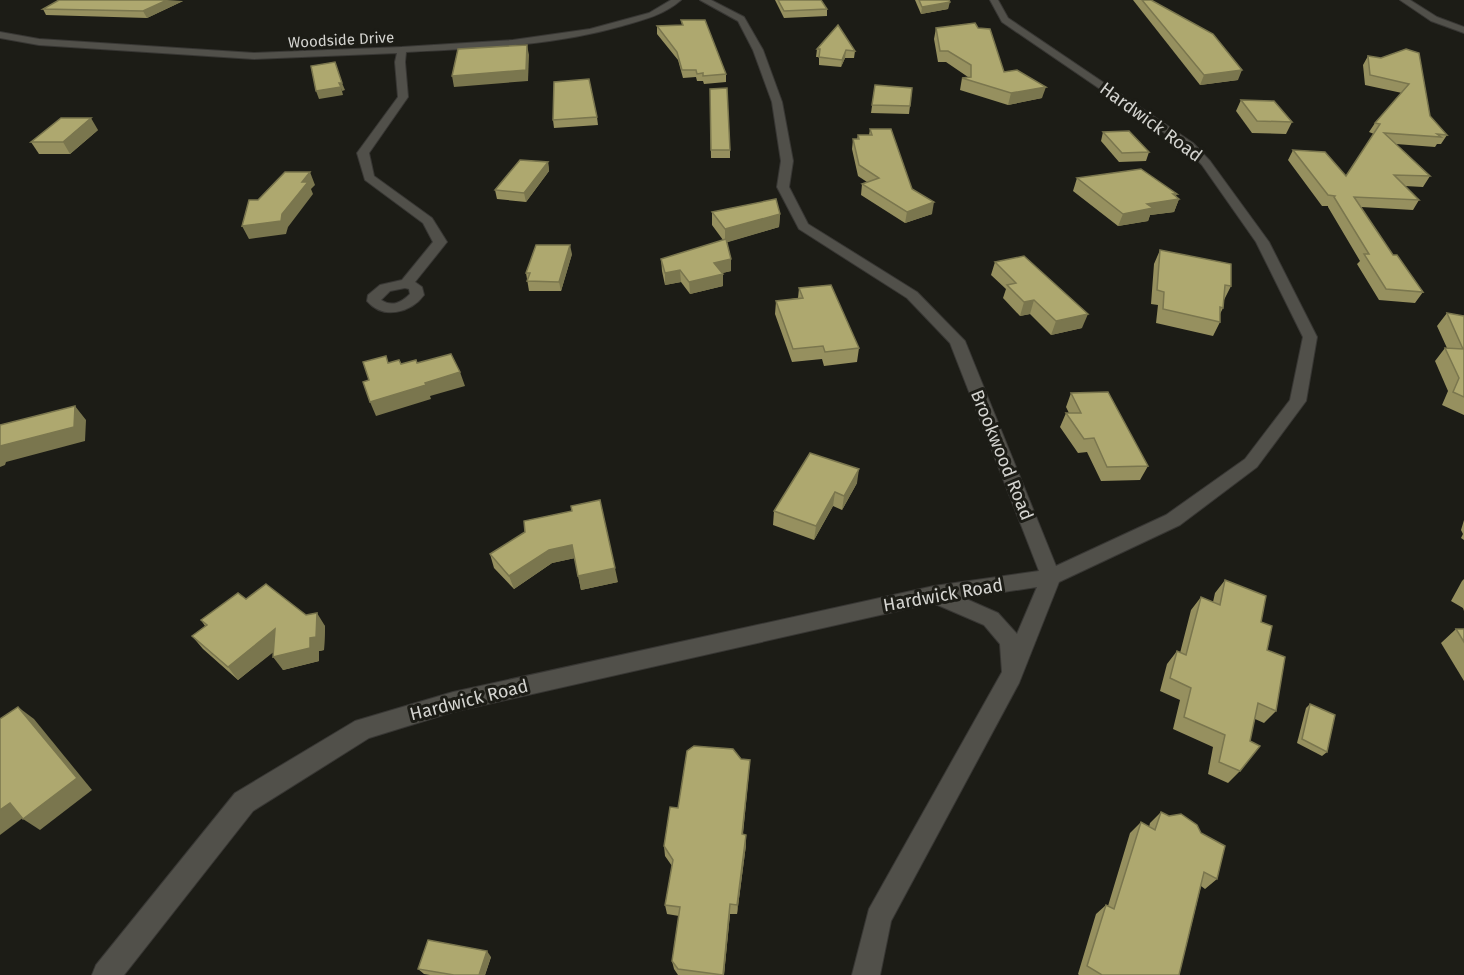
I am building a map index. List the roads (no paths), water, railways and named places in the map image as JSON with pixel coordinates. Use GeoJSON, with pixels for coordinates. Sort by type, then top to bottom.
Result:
{"type":"FeatureCollection","features":[{"type":"Feature","properties":{"kind":"street","name":"Hardwick Road"},"geometry":{"type":"LineString","coordinates":[[106,975],[244,802],[363,729],[453,702],[934,594],[1051,577],[1173,520],[1251,463],[1298,401],[1310,337],[1262,242],[1206,163],[1189,146],[1005,21],[994,0]]}},
{"type":"Feature","properties":{"kind":"street"},"geometry":{"type":"LineString","coordinates":[[1406,0],[1434,19],[1464,30]]}},
{"type":"Feature","properties":{"kind":"street","name":"Brookwood Road"},"geometry":{"type":"LineString","coordinates":[[703,2],[725,9],[741,19],[758,51],[777,102],[787,161],[783,187],[803,226],[912,295],[957,341],[1051,577]]}},
{"type":"Feature","properties":{"kind":"street","name":"Woodside Drive"},"geometry":{"type":"LineString","coordinates":[[0,34],[39,42],[254,56],[402,50],[513,43],[591,32],[652,15],[678,3]]}},
{"type":"Feature","properties":{"kind":"street"},"geometry":{"type":"LineString","coordinates":[[402,50],[400,62],[403,98],[363,153],[369,178],[428,221],[440,242],[407,283]]}},
{"type":"Feature","properties":{"kind":"street"},"geometry":{"type":"LineString","coordinates":[[866,975],[878,918],[1011,676],[1051,577]]}},
{"type":"Feature","properties":{"kind":"street"},"geometry":{"type":"LineString","coordinates":[[934,594],[991,619],[1010,641],[1011,676]]}}]}
